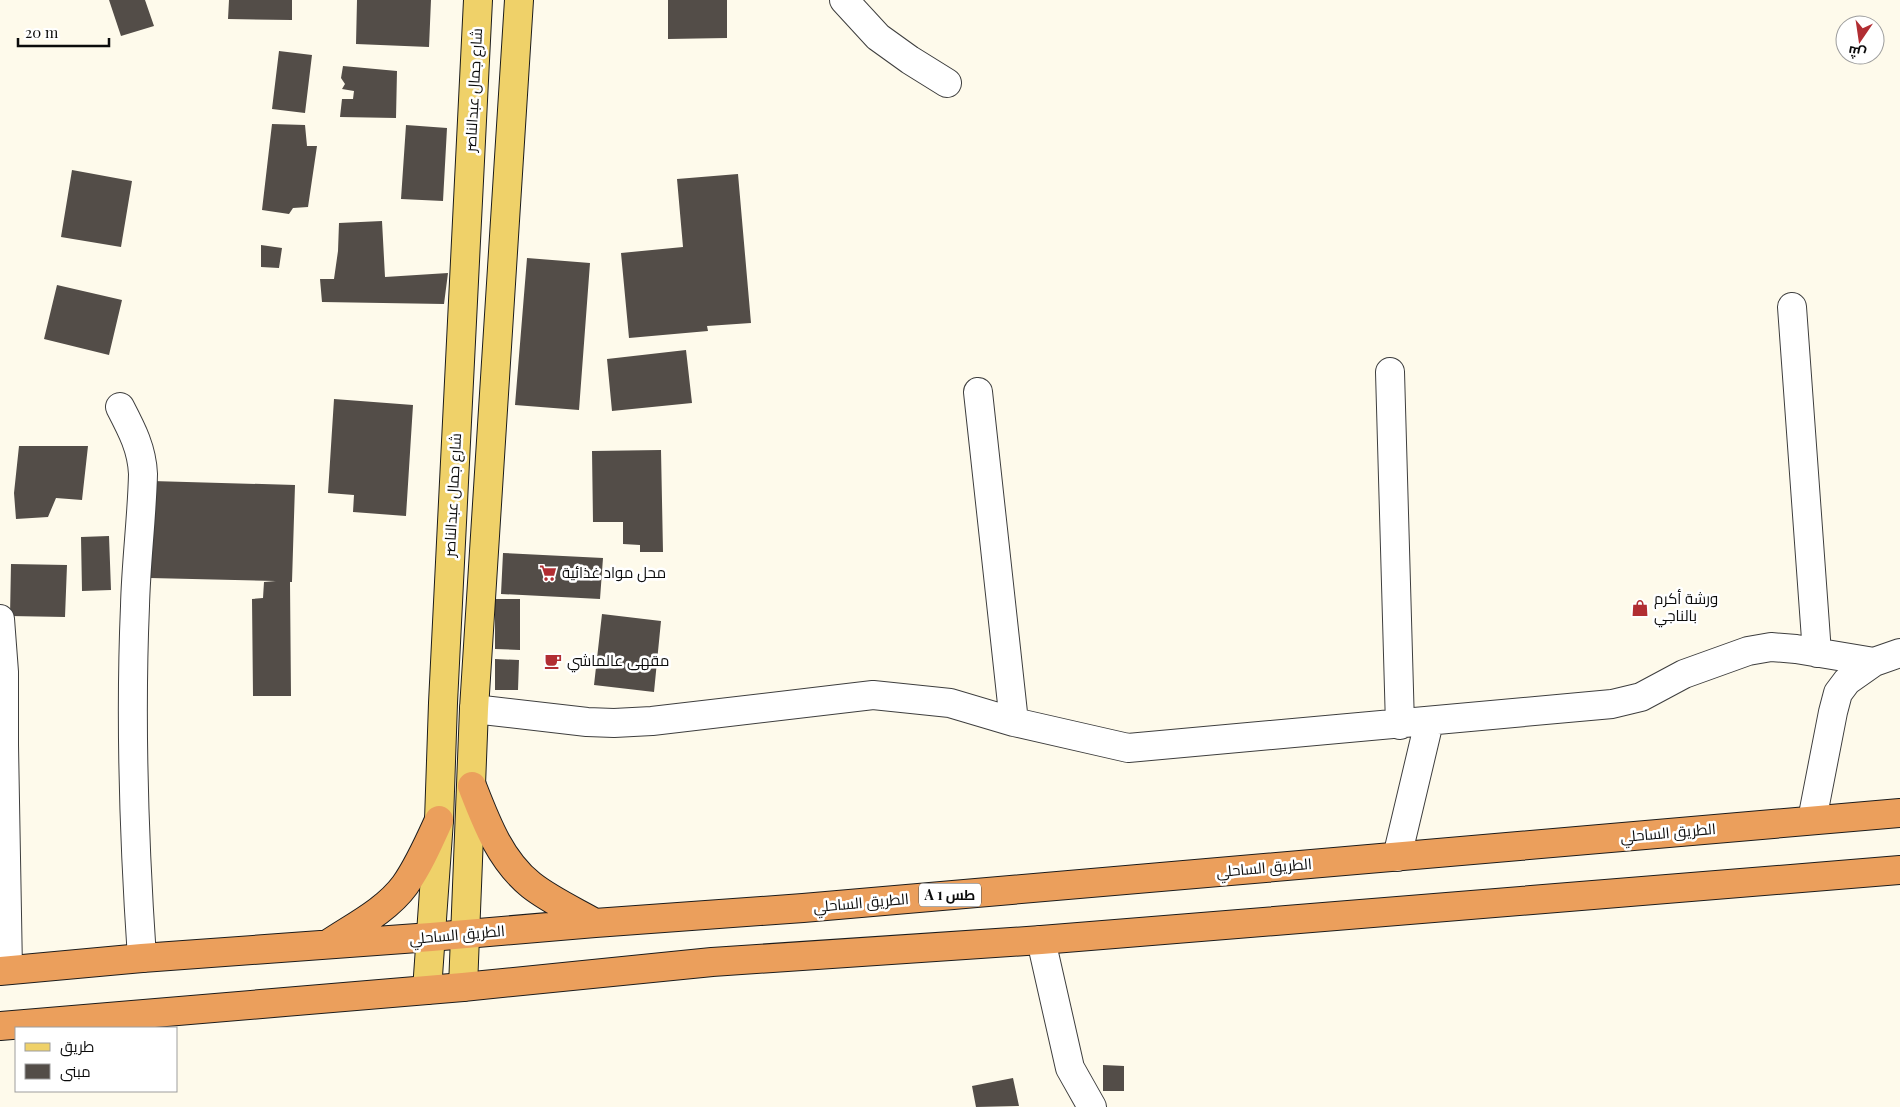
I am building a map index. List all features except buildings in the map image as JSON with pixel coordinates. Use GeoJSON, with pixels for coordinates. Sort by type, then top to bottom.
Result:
{"type":"FeatureCollection","features":[{"type":"Feature","properties":{"kind":"highway"},"geometry":{"type":"LineString","coordinates":[[472,786],[489,828],[506,859],[531,885],[595,923]]}},
{"type":"Feature","properties":{"kind":"highway","name":"الطريق الساحلي"},"geometry":{"type":"LineString","coordinates":[[4,970],[803,908],[1900,813]]}},
{"type":"Feature","properties":{"kind":"highway"},"geometry":{"type":"LineString","coordinates":[[326,945],[382,908],[404,887],[419,864],[439,820]]}},
{"type":"Feature","properties":{"kind":"highway"},"geometry":{"type":"LineString","coordinates":[[0,1026],[463,987],[712,962],[1041,940],[1900,870]]}},
{"type":"Feature","properties":{"kind":"main road","name":"شارع جمال عبدالناصر"},"geometry":{"type":"LineString","coordinates":[[427,990],[439,820],[443,703],[478,0]]}},
{"type":"Feature","properties":{"kind":"main road"},"geometry":{"type":"LineString","coordinates":[[463,987],[474,709],[519,0]]}},
{"type":"Feature","properties":{"kind":"street"},"geometry":{"type":"LineString","coordinates":[[844,0],[878,36],[910,60],[947,83]]}},
{"type":"Feature","properties":{"kind":"street"},"geometry":{"type":"LineString","coordinates":[[1792,307],[1817,653]]}},
{"type":"Feature","properties":{"kind":"street"},"geometry":{"type":"LineString","coordinates":[[1390,372],[1400,725]]}},
{"type":"Feature","properties":{"kind":"street"},"geometry":{"type":"LineString","coordinates":[[978,392],[1014,722]]}},
{"type":"Feature","properties":{"kind":"street"},"geometry":{"type":"LineString","coordinates":[[120,407],[137,440],[142,457],[143,474],[135,605],[133,683],[135,818],[142,958]]}},
{"type":"Feature","properties":{"kind":"street"},"geometry":{"type":"LineString","coordinates":[[0,619],[4,672],[4,970]]}},
{"type":"Feature","properties":{"kind":"street"},"geometry":{"type":"LineString","coordinates":[[474,709],[587,722],[614,723],[652,721],[873,695],[950,703],[1014,722],[1128,748],[1400,725],[1612,704],[1641,697],[1684,674],[1748,651],[1771,647],[1874,662]]}},
{"type":"Feature","properties":{"kind":"street"},"geometry":{"type":"LineString","coordinates":[[1812,820],[1838,693],[1847,681],[1874,662],[1900,653]]}},
{"type":"Feature","properties":{"kind":"street"},"geometry":{"type":"LineString","coordinates":[[1397,856],[1429,722]]}},
{"type":"Feature","properties":{"kind":"street"},"geometry":{"type":"LineString","coordinates":[[1041,940],[1070,1068],[1092,1107]]}},
{"type":"Feature","properties":{"kind":"place","name":"محل مواد غذائية"},"geometry":{"type":"Point","coordinates":[548,573]}},
{"type":"Feature","properties":{"kind":"place","name":"ورشة أكرم بالناجي"},"geometry":{"type":"Point","coordinates":[1640,608]}},
{"type":"Feature","properties":{"kind":"place","name":"مقهى عالماشي"},"geometry":{"type":"Point","coordinates":[553,661]}}]}
